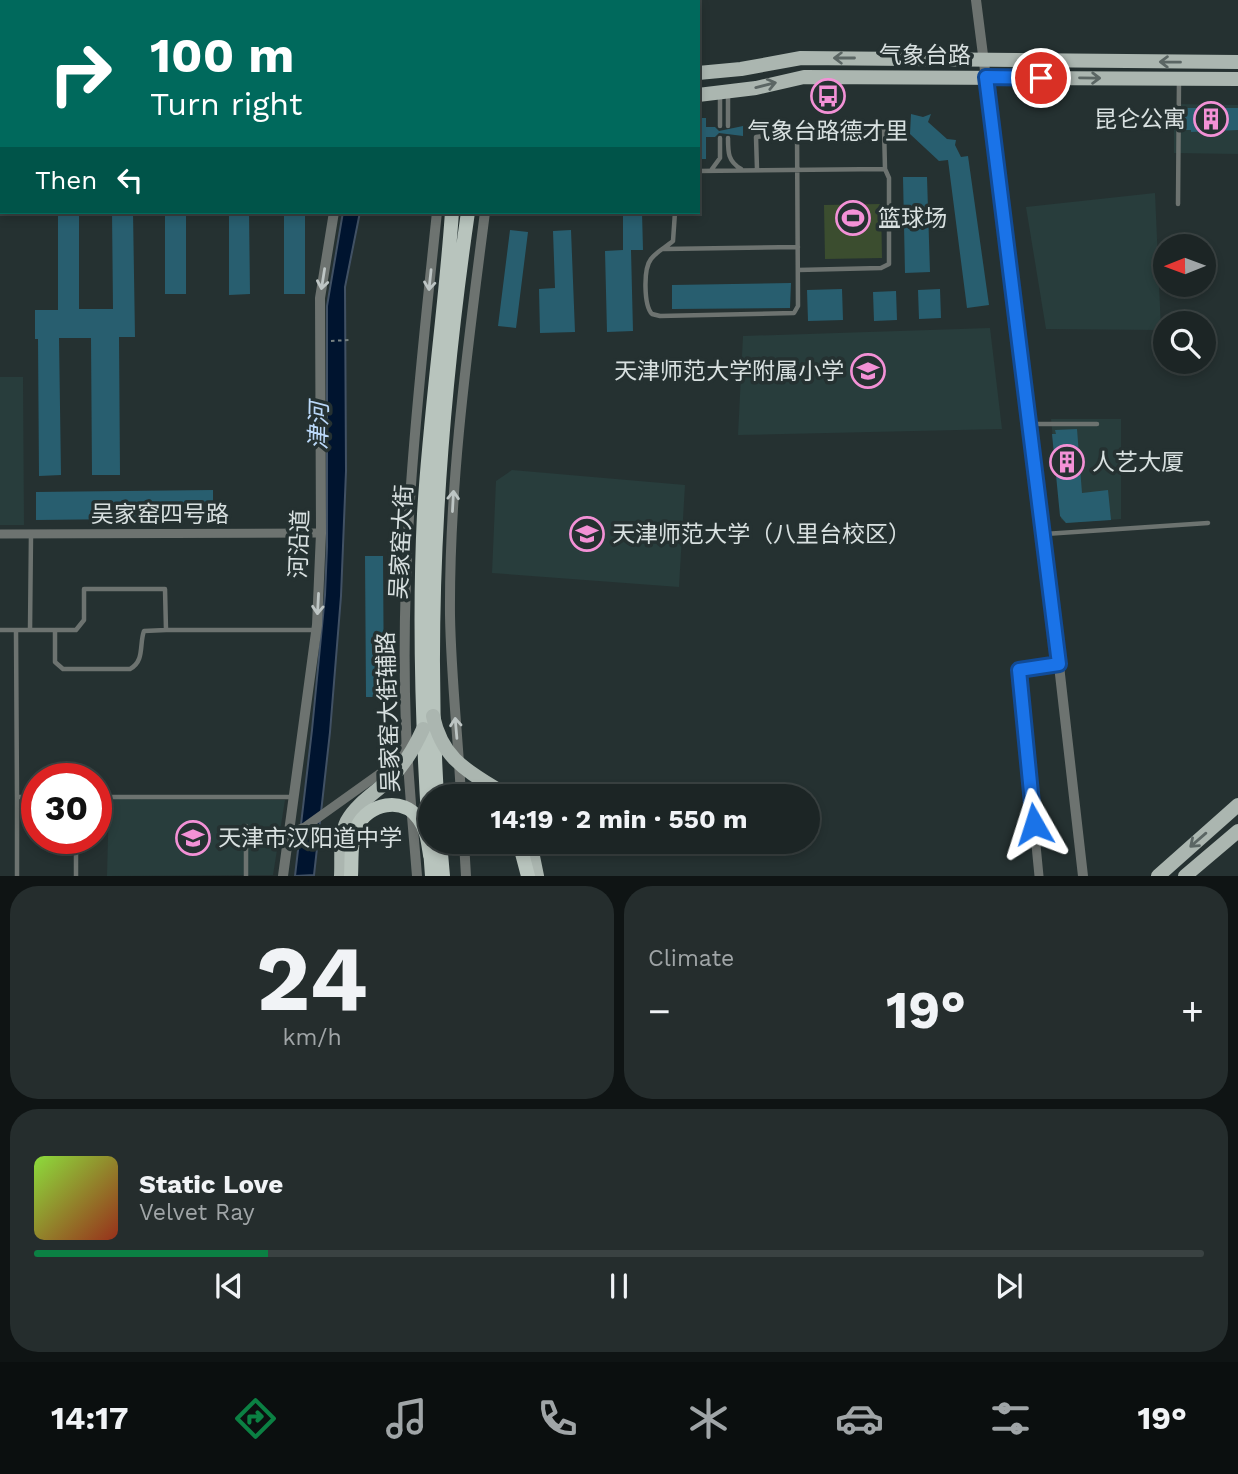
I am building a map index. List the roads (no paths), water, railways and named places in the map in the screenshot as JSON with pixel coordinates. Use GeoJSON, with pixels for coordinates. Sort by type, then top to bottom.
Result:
{"type":"FeatureCollection","features":[{"type":"Feature","properties":{"kind":"highway","name":"吴家窑大街"},"geometry":{"type":"LineString","coordinates":[[437,784],[433,716],[433,611],[452,214]]}},
{"type":"Feature","properties":{"kind":"highway"},"geometry":{"type":"LineString","coordinates":[[462,214],[464,238]]}},
{"type":"Feature","properties":{"kind":"highway","name":"吴家窑大街"},"geometry":{"type":"LineString","coordinates":[[430,784],[423,729],[420,658],[424,513],[448,316],[468,214]]}},
{"type":"Feature","properties":{"kind":"highway"},"geometry":{"type":"LineString","coordinates":[[351,876],[353,838],[367,814],[375,808],[398,805],[418,818]]}},
{"type":"Feature","properties":{"kind":"highway","name":"吴家窑大街"},"geometry":{"type":"LineString","coordinates":[[432,876],[437,854]]}},
{"type":"Feature","properties":{"kind":"highway","name":"吴家窑大街"},"geometry":{"type":"LineString","coordinates":[[439,854],[443,876]]}},
{"type":"Feature","properties":{"kind":"highway"},"geometry":{"type":"LineString","coordinates":[[522,854],[528,876]]}},
{"type":"Feature","properties":{"kind":"main road","name":"气象台路"},"geometry":{"type":"LineString","coordinates":[[700,73],[741,69],[801,58],[1238,62]]}},
{"type":"Feature","properties":{"kind":"main road","name":"气象台路"},"geometry":{"type":"LineString","coordinates":[[700,95],[724,93],[804,77],[1238,79]]}},
{"type":"Feature","properties":{"kind":"main road"},"geometry":{"type":"LineString","coordinates":[[433,716],[439,740],[449,754],[489,784]]}},
{"type":"Feature","properties":{"kind":"main road"},"geometry":{"type":"LineString","coordinates":[[341,876],[343,832],[348,819],[411,754],[423,729]]}},
{"type":"Feature","properties":{"kind":"main road"},"geometry":{"type":"LineString","coordinates":[[1158,876],[1238,805]]}},
{"type":"Feature","properties":{"kind":"main road"},"geometry":{"type":"LineString","coordinates":[[1185,876],[1238,831]]}},
{"type":"Feature","properties":{"kind":"main road"},"geometry":{"type":"LineString","coordinates":[[532,854],[537,876]]}},
{"type":"Feature","properties":{"kind":"street"},"geometry":{"type":"LineString","coordinates":[[976,0],[1031,424],[1083,876]]}},
{"type":"Feature","properties":{"kind":"street","name":"河沿道"},"geometry":{"type":"LineString","coordinates":[[283,876],[316,630],[321,533],[320,299],[334,214]]}},
{"type":"Feature","properties":{"kind":"street","name":"吴家窑大街辅路"},"geometry":{"type":"LineString","coordinates":[[417,876],[406,727],[406,618],[417,406],[437,214]]}},
{"type":"Feature","properties":{"kind":"street"},"geometry":{"type":"LineString","coordinates":[[460,784],[452,694],[452,510],[456,438],[485,214]]}},
{"type":"Feature","properties":{"kind":"street","name":"吴家窑四号路"},"geometry":{"type":"LineString","coordinates":[[0,534],[321,533]]}},
{"type":"Feature","properties":{"kind":"street"},"geometry":{"type":"LineString","coordinates":[[1039,876],[1019,670],[1059,664]]}},
{"type":"Feature","properties":{"kind":"street"},"geometry":{"type":"LineString","coordinates":[[288,834],[323,815],[397,758],[406,727]]}},
{"type":"Feature","properties":{"kind":"street"},"geometry":{"type":"LineString","coordinates":[[465,854],[466,876]]}},
{"type":"Feature","properties":{"kind":"lane"},"geometry":{"type":"LineString","coordinates":[[1178,204],[1179,79]]}},
{"type":"Feature","properties":{"kind":"lane"},"geometry":{"type":"LineString","coordinates":[[720,126],[724,93]]}},
{"type":"Feature","properties":{"kind":"lane"},"geometry":{"type":"LineString","coordinates":[[724,93],[728,126]]}},
{"type":"Feature","properties":{"kind":"lane"},"geometry":{"type":"LineString","coordinates":[[784,129],[884,127],[885,169],[889,178],[889,264],[881,268],[798,270]]}},
{"type":"Feature","properties":{"kind":"lane"},"geometry":{"type":"LineString","coordinates":[[675,214],[673,241],[650,260],[647,266],[646,304],[652,314],[791,314],[799,306],[797,129]]}},
{"type":"Feature","properties":{"kind":"lane"},"geometry":{"type":"LineString","coordinates":[[757,170],[756,137],[764,136]]}},
{"type":"Feature","properties":{"kind":"lane"},"geometry":{"type":"LineString","coordinates":[[708,171],[718,162],[720,138]]}},
{"type":"Feature","properties":{"kind":"lane"},"geometry":{"type":"LineString","coordinates":[[728,138],[730,160],[742,170]]}},
{"type":"Feature","properties":{"kind":"lane"},"geometry":{"type":"LineString","coordinates":[[700,171],[885,169]]}},
{"type":"Feature","properties":{"kind":"lane"},"geometry":{"type":"LineString","coordinates":[[663,249],[798,247]]}},
{"type":"Feature","properties":{"kind":"lane"},"geometry":{"type":"LineString","coordinates":[[1031,424],[1097,424]]}},
{"type":"Feature","properties":{"kind":"lane"},"geometry":{"type":"LineString","coordinates":[[1044,534],[1208,523]]}},
{"type":"Feature","properties":{"kind":"lane"},"geometry":{"type":"LineString","coordinates":[[30,630],[31,534]]}},
{"type":"Feature","properties":{"kind":"lane"},"geometry":{"type":"LineString","coordinates":[[0,630],[76,631],[82,625],[84,589],[165,589],[166,631]]}},
{"type":"Feature","properties":{"kind":"lane"},"geometry":{"type":"LineString","coordinates":[[16,630],[17,876]]}},
{"type":"Feature","properties":{"kind":"lane"},"geometry":{"type":"LineString","coordinates":[[55,630],[55,662],[63,669],[136,666],[144,631],[316,630]]}},
{"type":"Feature","properties":{"kind":"lane"},"geometry":{"type":"LineString","coordinates":[[112,797],[293,797]]}},
{"type":"Feature","properties":{"kind":"lane"},"geometry":{"type":"LineString","coordinates":[[246,826],[246,876]]}},
{"type":"Feature","properties":{"kind":"lane"},"geometry":{"type":"LineString","coordinates":[[76,854],[76,876]]}},
{"type":"Feature","properties":{"kind":"water"},"geometry":{"type":"Polygon","coordinates":[[[343,214],[360,214],[345,287],[346,471],[341,596],[330,732],[314,875],[295,876],[325,595],[327,306],[343,214]]]}},
{"type":"Feature","properties":{"kind":"place","name":"气象台路德才里"},"geometry":{"type":"Point","coordinates":[828,96]}},
{"type":"Feature","properties":{"kind":"place","name":"昆仑公寓"},"geometry":{"type":"Point","coordinates":[1211,119]}},
{"type":"Feature","properties":{"kind":"place","name":"篮球场"},"geometry":{"type":"Point","coordinates":[853,218]}},
{"type":"Feature","properties":{"kind":"place","name":"天津师范大学附属小学"},"geometry":{"type":"Point","coordinates":[868,371]}},
{"type":"Feature","properties":{"kind":"place","name":"人艺大厦"},"geometry":{"type":"Point","coordinates":[1067,462]}},
{"type":"Feature","properties":{"kind":"place","name":"天津师范大学（八里台校区）"},"geometry":{"type":"Point","coordinates":[587,534]}},
{"type":"Feature","properties":{"kind":"place","name":"天津市汉阳道中学"},"geometry":{"type":"Point","coordinates":[193,838]}},
{"type":"Feature","properties":{"kind":"water label","name":"津河"},"geometry":{"type":"Point","coordinates":[319,426]}}]}
